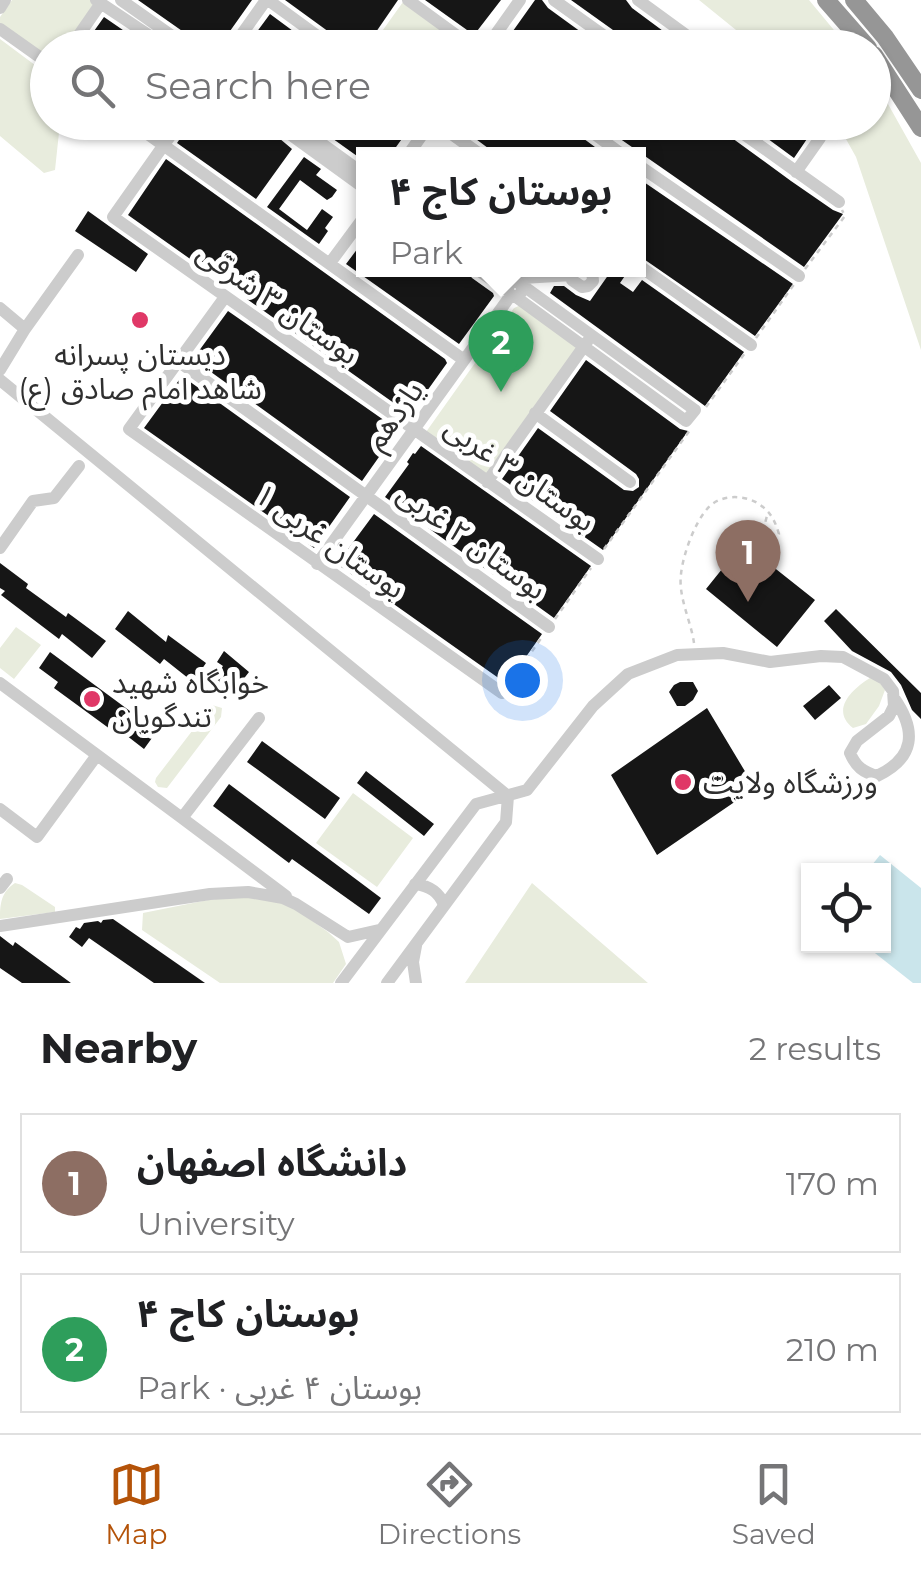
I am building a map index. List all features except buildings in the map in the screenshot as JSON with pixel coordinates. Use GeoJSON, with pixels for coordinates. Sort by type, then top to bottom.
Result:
{"type":"FeatureCollection","features":[{"type":"Feature","properties":{"kind":"highway"},"geometry":{"type":"LineString","coordinates":[[826,0],[852,30]]}},
{"type":"Feature","properties":{"kind":"highway"},"geometry":{"type":"LineString","coordinates":[[854,0],[879,30]]}},
{"type":"Feature","properties":{"kind":"highway"},"geometry":{"type":"LineString","coordinates":[[891,46],[921,90]]}},
{"type":"Feature","properties":{"kind":"highway"},"geometry":{"type":"LineString","coordinates":[[891,81],[921,128]]}},
{"type":"Feature","properties":{"kind":"street"},"geometry":{"type":"LineString","coordinates":[[0,8],[5,0]]}},
{"type":"Feature","properties":{"kind":"street"},"geometry":{"type":"LineString","coordinates":[[121,0],[164,30]]}},
{"type":"Feature","properties":{"kind":"street"},"geometry":{"type":"LineString","coordinates":[[245,30],[267,0],[309,30]]}},
{"type":"Feature","properties":{"kind":"street"},"geometry":{"type":"LineString","coordinates":[[408,0],[449,30]]}},
{"type":"Feature","properties":{"kind":"street"},"geometry":{"type":"LineString","coordinates":[[499,30],[520,0]]}},
{"type":"Feature","properties":{"kind":"street"},"geometry":{"type":"LineString","coordinates":[[554,0],[596,30]]}},
{"type":"Feature","properties":{"kind":"street"},"geometry":{"type":"LineString","coordinates":[[638,0],[679,30]]}},
{"type":"Feature","properties":{"kind":"street"},"geometry":{"type":"LineString","coordinates":[[81,30],[99,2],[141,30]]}},
{"type":"Feature","properties":{"kind":"street"},"geometry":{"type":"LineString","coordinates":[[0,29],[30,50]]}},
{"type":"Feature","properties":{"kind":"street"},"geometry":{"type":"LineString","coordinates":[[156,140],[464,360]]}},
{"type":"Feature","properties":{"kind":"street"},"geometry":{"type":"LineString","coordinates":[[164,146],[168,140]]}},
{"type":"Feature","properties":{"kind":"street"},"geometry":{"type":"LineString","coordinates":[[298,140],[356,182]]}},
{"type":"Feature","properties":{"kind":"street"},"geometry":{"type":"LineString","coordinates":[[317,140],[356,168]]}},
{"type":"Feature","properties":{"kind":"street"},"geometry":{"type":"LineString","coordinates":[[752,140],[842,209]]}},
{"type":"Feature","properties":{"kind":"street"},"geometry":{"type":"LineString","coordinates":[[796,172],[819,140]]}},
{"type":"Feature","properties":{"kind":"street","name":"بوستان ۳ شرقی"},"geometry":{"type":"LineString","coordinates":[[164,146],[114,217],[414,430]]}},
{"type":"Feature","properties":{"kind":"street"},"geometry":{"type":"LineString","coordinates":[[646,170],[800,276]]}},
{"type":"Feature","properties":{"kind":"street"},"geometry":{"type":"LineString","coordinates":[[330,263],[356,228]]}},
{"type":"Feature","properties":{"kind":"street"},"geometry":{"type":"LineString","coordinates":[[0,370],[78,256]]}},
{"type":"Feature","properties":{"kind":"street"},"geometry":{"type":"LineString","coordinates":[[646,272],[751,346]]}},
{"type":"Feature","properties":{"kind":"street"},"geometry":{"type":"LineString","coordinates":[[518,285],[551,277]]}},
{"type":"Feature","properties":{"kind":"street"},"geometry":{"type":"LineString","coordinates":[[574,277],[576,285],[582,287],[588,286],[593,277]]}},
{"type":"Feature","properties":{"kind":"street"},"geometry":{"type":"LineString","coordinates":[[518,285],[686,422],[695,410],[588,340]]}},
{"type":"Feature","properties":{"kind":"street","name":"یازدهم"},"geometry":{"type":"LineString","coordinates":[[316,564],[518,285]]}},
{"type":"Feature","properties":{"kind":"street"},"geometry":{"type":"LineString","coordinates":[[178,361],[225,297]]}},
{"type":"Feature","properties":{"kind":"street"},"geometry":{"type":"LineString","coordinates":[[0,308],[25,330]]}},
{"type":"Feature","properties":{"kind":"street"},"geometry":{"type":"LineString","coordinates":[[487,482],[588,340]]}},
{"type":"Feature","properties":{"kind":"street","name":"بوستان غربی ۱"},"geometry":{"type":"LineString","coordinates":[[178,361],[129,429],[502,694]]}},
{"type":"Feature","properties":{"kind":"street","name":"بوستان ۲ غربی"},"geometry":{"type":"LineString","coordinates":[[178,361],[549,627]]}},
{"type":"Feature","properties":{"kind":"street"},"geometry":{"type":"LineString","coordinates":[[0,380],[508,796]]}},
{"type":"Feature","properties":{"kind":"street"},"geometry":{"type":"LineString","coordinates":[[535,413],[630,482]]}},
{"type":"Feature","properties":{"kind":"street","name":"بوستان ۳ غربی"},"geometry":{"type":"LineString","coordinates":[[414,430],[598,559]]}},
{"type":"Feature","properties":{"kind":"street"},"geometry":{"type":"LineString","coordinates":[[0,548],[33,502],[54,498],[79,466]]}},
{"type":"Feature","properties":{"kind":"street"},"geometry":{"type":"LineString","coordinates":[[341,983],[476,804],[527,790],[593,706],[628,674],[677,655],[723,654],[770,662],[844,657],[891,686],[907,722],[909,746],[900,760],[877,776],[865,773],[854,763],[850,752],[857,740],[889,716],[894,698]]}},
{"type":"Feature","properties":{"kind":"street"},"geometry":{"type":"LineString","coordinates":[[0,684],[296,904],[348,937],[380,930]]}},
{"type":"Feature","properties":{"kind":"street"},"geometry":{"type":"LineString","coordinates":[[182,818],[259,718]]}},
{"type":"Feature","properties":{"kind":"street"},"geometry":{"type":"LineString","coordinates":[[0,809],[37,837],[97,755]]}},
{"type":"Feature","properties":{"kind":"street"},"geometry":{"type":"LineString","coordinates":[[387,983],[506,822],[508,796]]}},
{"type":"Feature","properties":{"kind":"street"},"geometry":{"type":"LineString","coordinates":[[415,884],[425,885],[440,895],[444,905]]}},
{"type":"Feature","properties":{"kind":"street"},"geometry":{"type":"LineString","coordinates":[[0,926],[234,892],[296,904]]}},
{"type":"Feature","properties":{"kind":"street"},"geometry":{"type":"LineString","coordinates":[[348,937],[351,969]]}},
{"type":"Feature","properties":{"kind":"street"},"geometry":{"type":"LineString","coordinates":[[416,983],[413,962],[417,941]]}},
{"type":"Feature","properties":{"kind":"path"},"geometry":{"type":"LineString","coordinates":[[703,412],[800,276],[842,209]]}},
{"type":"Feature","properties":{"kind":"path"},"geometry":{"type":"LineString","coordinates":[[502,694],[696,421]]}},
{"type":"Feature","properties":{"kind":"path"},"geometry":{"type":"LineString","coordinates":[[694,654],[680,579],[685,552],[703,515],[708,506],[728,497],[748,498],[763,506],[768,512],[775,521],[779,534],[772,542],[763,531],[768,512]]}},
{"type":"Feature","properties":{"kind":"shaded area"},"geometry":{"type":"Polygon","coordinates":[[[12,0],[95,1],[77,30],[30,30],[30,47],[0,25],[0,17],[12,0]]]}},
{"type":"Feature","properties":{"kind":"shaded area"},"geometry":{"type":"Polygon","coordinates":[[[699,0],[809,0],[834,30],[736,30],[699,0]]]}},
{"type":"Feature","properties":{"kind":"shaded area"},"geometry":{"type":"Polygon","coordinates":[[[403,2],[440,30],[383,30],[403,2]]]}},
{"type":"Feature","properties":{"kind":"shaded area"},"geometry":{"type":"Polygon","coordinates":[[[0,39],[30,61],[30,140],[58,140],[55,170],[44,173],[0,136],[0,39]]]}},
{"type":"Feature","properties":{"kind":"shaded area"},"geometry":{"type":"Polygon","coordinates":[[[891,109],[921,163],[921,350],[856,157],[846,140],[891,140],[891,109]]]}},
{"type":"Feature","properties":{"kind":"shaded area"},"geometry":{"type":"Polygon","coordinates":[[[521,305],[578,346],[490,473],[485,474],[426,432],[514,308],[521,305]]]}},
{"type":"Feature","properties":{"kind":"shaded area"},"geometry":{"type":"Polygon","coordinates":[[[16,627],[41,645],[14,679],[0,668],[0,648],[16,627]]]}},
{"type":"Feature","properties":{"kind":"shaded area"},"geometry":{"type":"Polygon","coordinates":[[[870,678],[878,680],[885,690],[866,724],[853,728],[843,714],[846,700],[870,678]]]}},
{"type":"Feature","properties":{"kind":"shaded area"},"geometry":{"type":"Polygon","coordinates":[[[212,705],[222,708],[221,717],[167,788],[158,787],[156,778],[212,705]]]}},
{"type":"Feature","properties":{"kind":"shaded area"},"geometry":{"type":"Polygon","coordinates":[[[353,793],[413,838],[377,887],[316,843],[353,793]]]}},
{"type":"Feature","properties":{"kind":"shaded area"},"geometry":{"type":"Polygon","coordinates":[[[15,883],[55,907],[55,912],[0,919],[2,899],[15,883]]]}},
{"type":"Feature","properties":{"kind":"shaded area"},"geometry":{"type":"Polygon","coordinates":[[[532,883],[648,983],[465,983],[532,883]]]}},
{"type":"Feature","properties":{"kind":"shaded area"},"geometry":{"type":"Polygon","coordinates":[[[260,894],[294,908],[339,942],[346,964],[333,983],[220,983],[142,930],[143,913],[260,894]]]}},
{"type":"Feature","properties":{"kind":"water"},"geometry":{"type":"Polygon","coordinates":[[[880,855],[890,863],[874,863],[880,855]]]}},
{"type":"Feature","properties":{"kind":"water"},"geometry":{"type":"Polygon","coordinates":[[[891,864],[921,888],[921,983],[913,983],[875,953],[891,953],[891,864]]]}},
{"type":"Feature","properties":{"kind":"place","name":"دبستان پسرانه شاهد امام صادق (ع)"},"geometry":{"type":"Point","coordinates":[140,320]}},
{"type":"Feature","properties":{"kind":"place","name":"بوستان کاج ۴"},"geometry":{"type":"Point","coordinates":[501,392]}},
{"type":"Feature","properties":{"kind":"place","name":"دانشگاه اصفهان"},"geometry":{"type":"Point","coordinates":[748,602]}},
{"type":"Feature","properties":{"kind":"place","name":"خوابگاه شهید تندگویان"},"geometry":{"type":"Point","coordinates":[92,699]}},
{"type":"Feature","properties":{"kind":"place","name":"ورزشگاه ولایت"},"geometry":{"type":"Point","coordinates":[683,782]}}]}
